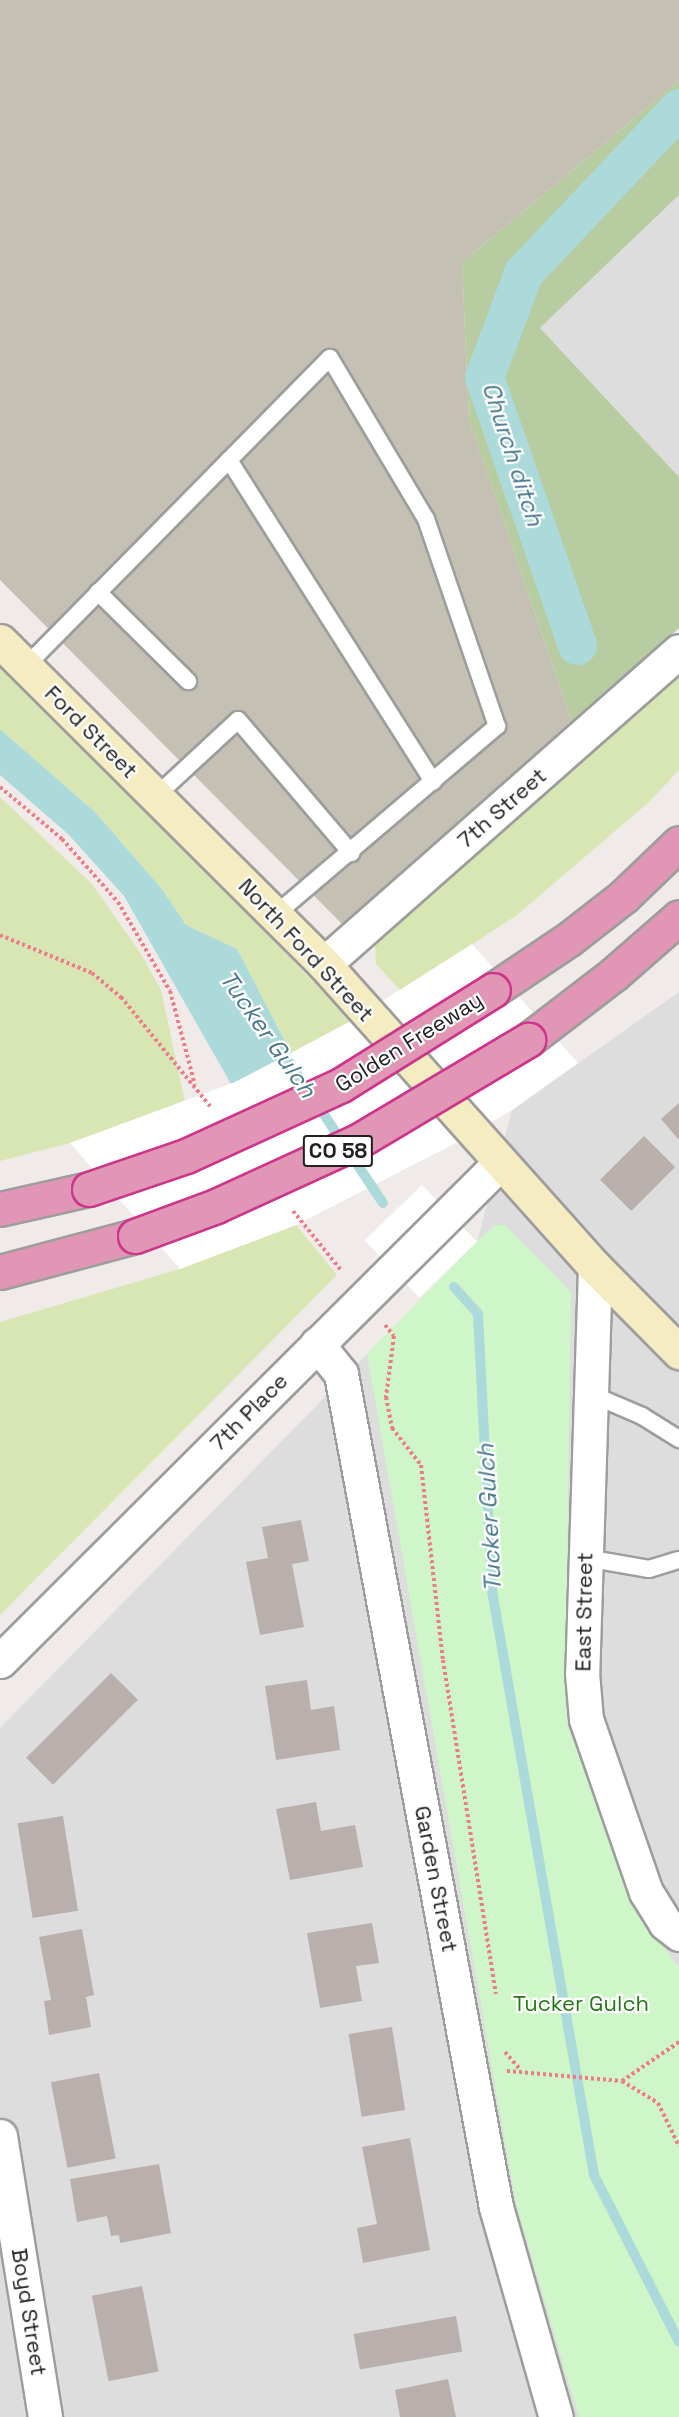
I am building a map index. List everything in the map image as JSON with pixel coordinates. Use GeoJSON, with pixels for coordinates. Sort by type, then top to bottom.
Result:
{"type":"FeatureCollection","features":[{"type":"Feature","properties":{"kind":"highway","name":"Golden Freeway"},"geometry":{"type":"LineString","coordinates":[[0,1209],[89,1189],[186,1156],[303,1104],[390,1056],[493,990],[587,925],[679,843]]}},
{"type":"Feature","properties":{"kind":"highway","name":"CO 58"},"geometry":{"type":"LineString","coordinates":[[0,1272],[135,1236],[216,1206],[360,1140],[528,1040],[614,974],[679,917]]}},
{"type":"Feature","properties":{"kind":"highway"},"geometry":{"type":"LineString","coordinates":[[528,1040],[679,942]]}},
{"type":"Feature","properties":{"kind":"street","name":"Ford Street"},"geometry":{"type":"LineString","coordinates":[[0,641],[183,823]]}},
{"type":"Feature","properties":{"kind":"street","name":"7th Street"},"geometry":{"type":"LineString","coordinates":[[324,964],[679,651]]}},
{"type":"Feature","properties":{"kind":"street","name":"North Ford Street"},"geometry":{"type":"LineString","coordinates":[[183,823],[324,964],[595,1267]]}},
{"type":"Feature","properties":{"kind":"street","name":"7th Place"},"geometry":{"type":"LineString","coordinates":[[0,1661],[392,1271],[448,1212],[500,1163]]}},
{"type":"Feature","properties":{"kind":"street"},"geometry":{"type":"LineString","coordinates":[[595,1267],[679,1352]]}},
{"type":"Feature","properties":{"kind":"street","name":"East Street"},"geometry":{"type":"LineString","coordinates":[[595,1267],[582,1673],[586,1719],[646,1892],[666,1923],[679,1934]]}},
{"type":"Feature","properties":{"kind":"street","name":"Garden Street"},"geometry":{"type":"LineString","coordinates":[[317,1344],[341,1374],[496,2207],[556,2417]]}},
{"type":"Feature","properties":{"kind":"street","name":"Boyd Street"},"geometry":{"type":"LineString","coordinates":[[0,2136],[10,2246],[45,2417]]}},
{"type":"Feature","properties":{"kind":"lane"},"geometry":{"type":"LineString","coordinates":[[26,667],[330,358],[426,519],[497,726],[351,853],[275,915]]}},
{"type":"Feature","properties":{"kind":"lane"},"geometry":{"type":"LineString","coordinates":[[229,460],[434,782]]}},
{"type":"Feature","properties":{"kind":"lane"},"geometry":{"type":"LineString","coordinates":[[98,592],[188,681]]}},
{"type":"Feature","properties":{"kind":"lane"},"geometry":{"type":"LineString","coordinates":[[156,796],[238,720],[351,853]]}},
{"type":"Feature","properties":{"kind":"lane"},"geometry":{"type":"LineString","coordinates":[[591,1394],[642,1416],[679,1439]]}},
{"type":"Feature","properties":{"kind":"lane"},"geometry":{"type":"LineString","coordinates":[[586,1558],[649,1569],[679,1560]]}},
{"type":"Feature","properties":{"kind":"path"},"geometry":{"type":"LineString","coordinates":[[0,787],[62,839],[118,902],[170,991],[196,1089],[121,997],[92,973],[0,935]]}},
{"type":"Feature","properties":{"kind":"path"},"geometry":{"type":"LineString","coordinates":[[622,2080],[679,2042]]}},
{"type":"Feature","properties":{"kind":"path"},"geometry":{"type":"LineString","coordinates":[[520,2069],[622,2080],[658,2103],[679,2146]]}},
{"type":"Feature","properties":{"kind":"shaded area"},"geometry":{"type":"Polygon","coordinates":[[[0,0],[679,0],[679,81],[462,262],[469,420],[573,725],[347,929],[0,580],[0,0]]]}},
{"type":"Feature","properties":{"kind":"shaded area"},"geometry":{"type":"Polygon","coordinates":[[[679,195],[679,477],[540,328],[679,195]]]}},
{"type":"Feature","properties":{"kind":"shaded area"},"geometry":{"type":"Polygon","coordinates":[[[679,992],[679,2417],[0,2417],[0,1728],[477,1242],[512,1110],[679,992]]]}},
{"type":"Feature","properties":{"kind":"green space"},"geometry":{"type":"Polygon","coordinates":[[[679,81],[679,195],[540,328],[679,477],[679,628],[573,725],[469,420],[462,262],[679,81]]]}},
{"type":"Feature","properties":{"kind":"green space"},"geometry":{"type":"Polygon","coordinates":[[[0,664],[351,1021],[291,1053],[237,949],[186,925],[161,888],[95,812],[0,729],[0,664]]]}},
{"type":"Feature","properties":{"kind":"green space"},"geometry":{"type":"Polygon","coordinates":[[[679,675],[679,770],[649,802],[517,915],[401,991],[376,964],[375,945],[473,851],[679,675]]]}},
{"type":"Feature","properties":{"kind":"green space"},"geometry":{"type":"Polygon","coordinates":[[[0,797],[92,884],[141,954],[161,990],[185,1102],[70,1143],[0,1161],[0,797]]]}},
{"type":"Feature","properties":{"kind":"green space"},"geometry":{"type":"Polygon","coordinates":[[[296,1225],[337,1275],[0,1615],[0,1322],[180,1269],[296,1225]]]}},
{"type":"Feature","properties":{"kind":"green space","name":"Tucker Gulch"},"geometry":{"type":"Polygon","coordinates":[[[505,1225],[571,1292],[565,1703],[568,1727],[636,1913],[679,1967],[679,2417],[579,2417],[516,2204],[367,1354],[477,1241],[494,1226],[505,1225]]]}},
{"type":"Feature","properties":{"kind":"water","name":"Tucker Gulch"},"geometry":{"type":"Polygon","coordinates":[[[0,729],[95,812],[161,888],[186,925],[237,949],[291,1053],[231,1084],[124,896],[68,834],[0,775],[0,729]]]}},
{"type":"Feature","properties":{"kind":"pier"},"geometry":{"type":"Polygon","coordinates":[[[472,944],[578,1063],[512,1110],[452,1145],[296,1225],[180,1269],[70,1143],[238,1081],[351,1021],[472,944]]]}},
{"type":"Feature","properties":{"kind":"pier"},"geometry":{"type":"Polygon","coordinates":[[[422,1185],[477,1242],[419,1297],[364,1241],[422,1185]]]}},
{"type":"Feature","properties":{"kind":"building"},"geometry":{"type":"Polygon","coordinates":[[[679,1103],[679,1140],[661,1119],[679,1103]]]}},
{"type":"Feature","properties":{"kind":"building"},"geometry":{"type":"Polygon","coordinates":[[[644,1136],[675,1167],[631,1211],[600,1180],[644,1136]]]}},
{"type":"Feature","properties":{"kind":"building"},"geometry":{"type":"Polygon","coordinates":[[[301,1520],[309,1561],[292,1564],[304,1627],[260,1635],[246,1562],[268,1558],[262,1527],[301,1520]]]}},
{"type":"Feature","properties":{"kind":"building"},"geometry":{"type":"Polygon","coordinates":[[[111,1673],[138,1700],[53,1785],[26,1758],[111,1673]]]}},
{"type":"Feature","properties":{"kind":"building"},"geometry":{"type":"Polygon","coordinates":[[[307,1680],[311,1710],[334,1706],[340,1750],[276,1760],[265,1686],[307,1680]]]}},
{"type":"Feature","properties":{"kind":"building"},"geometry":{"type":"Polygon","coordinates":[[[316,1802],[321,1831],[355,1825],[363,1867],[290,1880],[276,1809],[316,1802]]]}},
{"type":"Feature","properties":{"kind":"building"},"geometry":{"type":"Polygon","coordinates":[[[63,1816],[78,1911],[33,1918],[18,1823],[63,1816]]]}},
{"type":"Feature","properties":{"kind":"building"},"geometry":{"type":"Polygon","coordinates":[[[372,1923],[379,1963],[356,1966],[362,2001],[320,2008],[307,1933],[372,1923]]]}},
{"type":"Feature","properties":{"kind":"building"},"geometry":{"type":"Polygon","coordinates":[[[82,1929],[94,1995],[86,1997],[91,2027],[49,2035],[44,2001],[51,2000],[39,1937],[82,1929]]]}},
{"type":"Feature","properties":{"kind":"building"},"geometry":{"type":"Polygon","coordinates":[[[392,2027],[405,2110],[362,2117],[349,2034],[392,2027]]]}},
{"type":"Feature","properties":{"kind":"building"},"geometry":{"type":"Polygon","coordinates":[[[99,2073],[116,2158],[68,2168],[51,2082],[99,2073]]]}},
{"type":"Feature","properties":{"kind":"building"},"geometry":{"type":"Polygon","coordinates":[[[410,2138],[430,2250],[363,2263],[357,2228],[377,2224],[362,2147],[410,2138]]]}},
{"type":"Feature","properties":{"kind":"building"},"geometry":{"type":"Polygon","coordinates":[[[159,2164],[171,2233],[120,2243],[119,2235],[111,2236],[107,2216],[77,2222],[70,2179],[159,2164]]]}},
{"type":"Feature","properties":{"kind":"building"},"geometry":{"type":"Polygon","coordinates":[[[142,2286],[159,2371],[109,2381],[92,2296],[142,2286]]]}},
{"type":"Feature","properties":{"kind":"building"},"geometry":{"type":"Polygon","coordinates":[[[456,2316],[462,2351],[360,2370],[354,2334],[456,2316]]]}},
{"type":"Feature","properties":{"kind":"building"},"geometry":{"type":"Polygon","coordinates":[[[448,2379],[456,2417],[400,2417],[395,2390],[448,2379]]]}},
{"type":"Feature","properties":{"kind":"waterway","name":"Church ditch"},"geometry":{"type":"LineString","coordinates":[[577,645],[484,377],[523,273],[679,108]]}},
{"type":"Feature","properties":{"kind":"waterway","name":"Tucker Gulch"},"geometry":{"type":"LineString","coordinates":[[277,1044],[383,1203]]}},
{"type":"Feature","properties":{"kind":"waterway","name":"Tucker Gulch"},"geometry":{"type":"LineString","coordinates":[[454,1287],[478,1314],[492,1591],[594,2175],[679,2342]]}}]}
